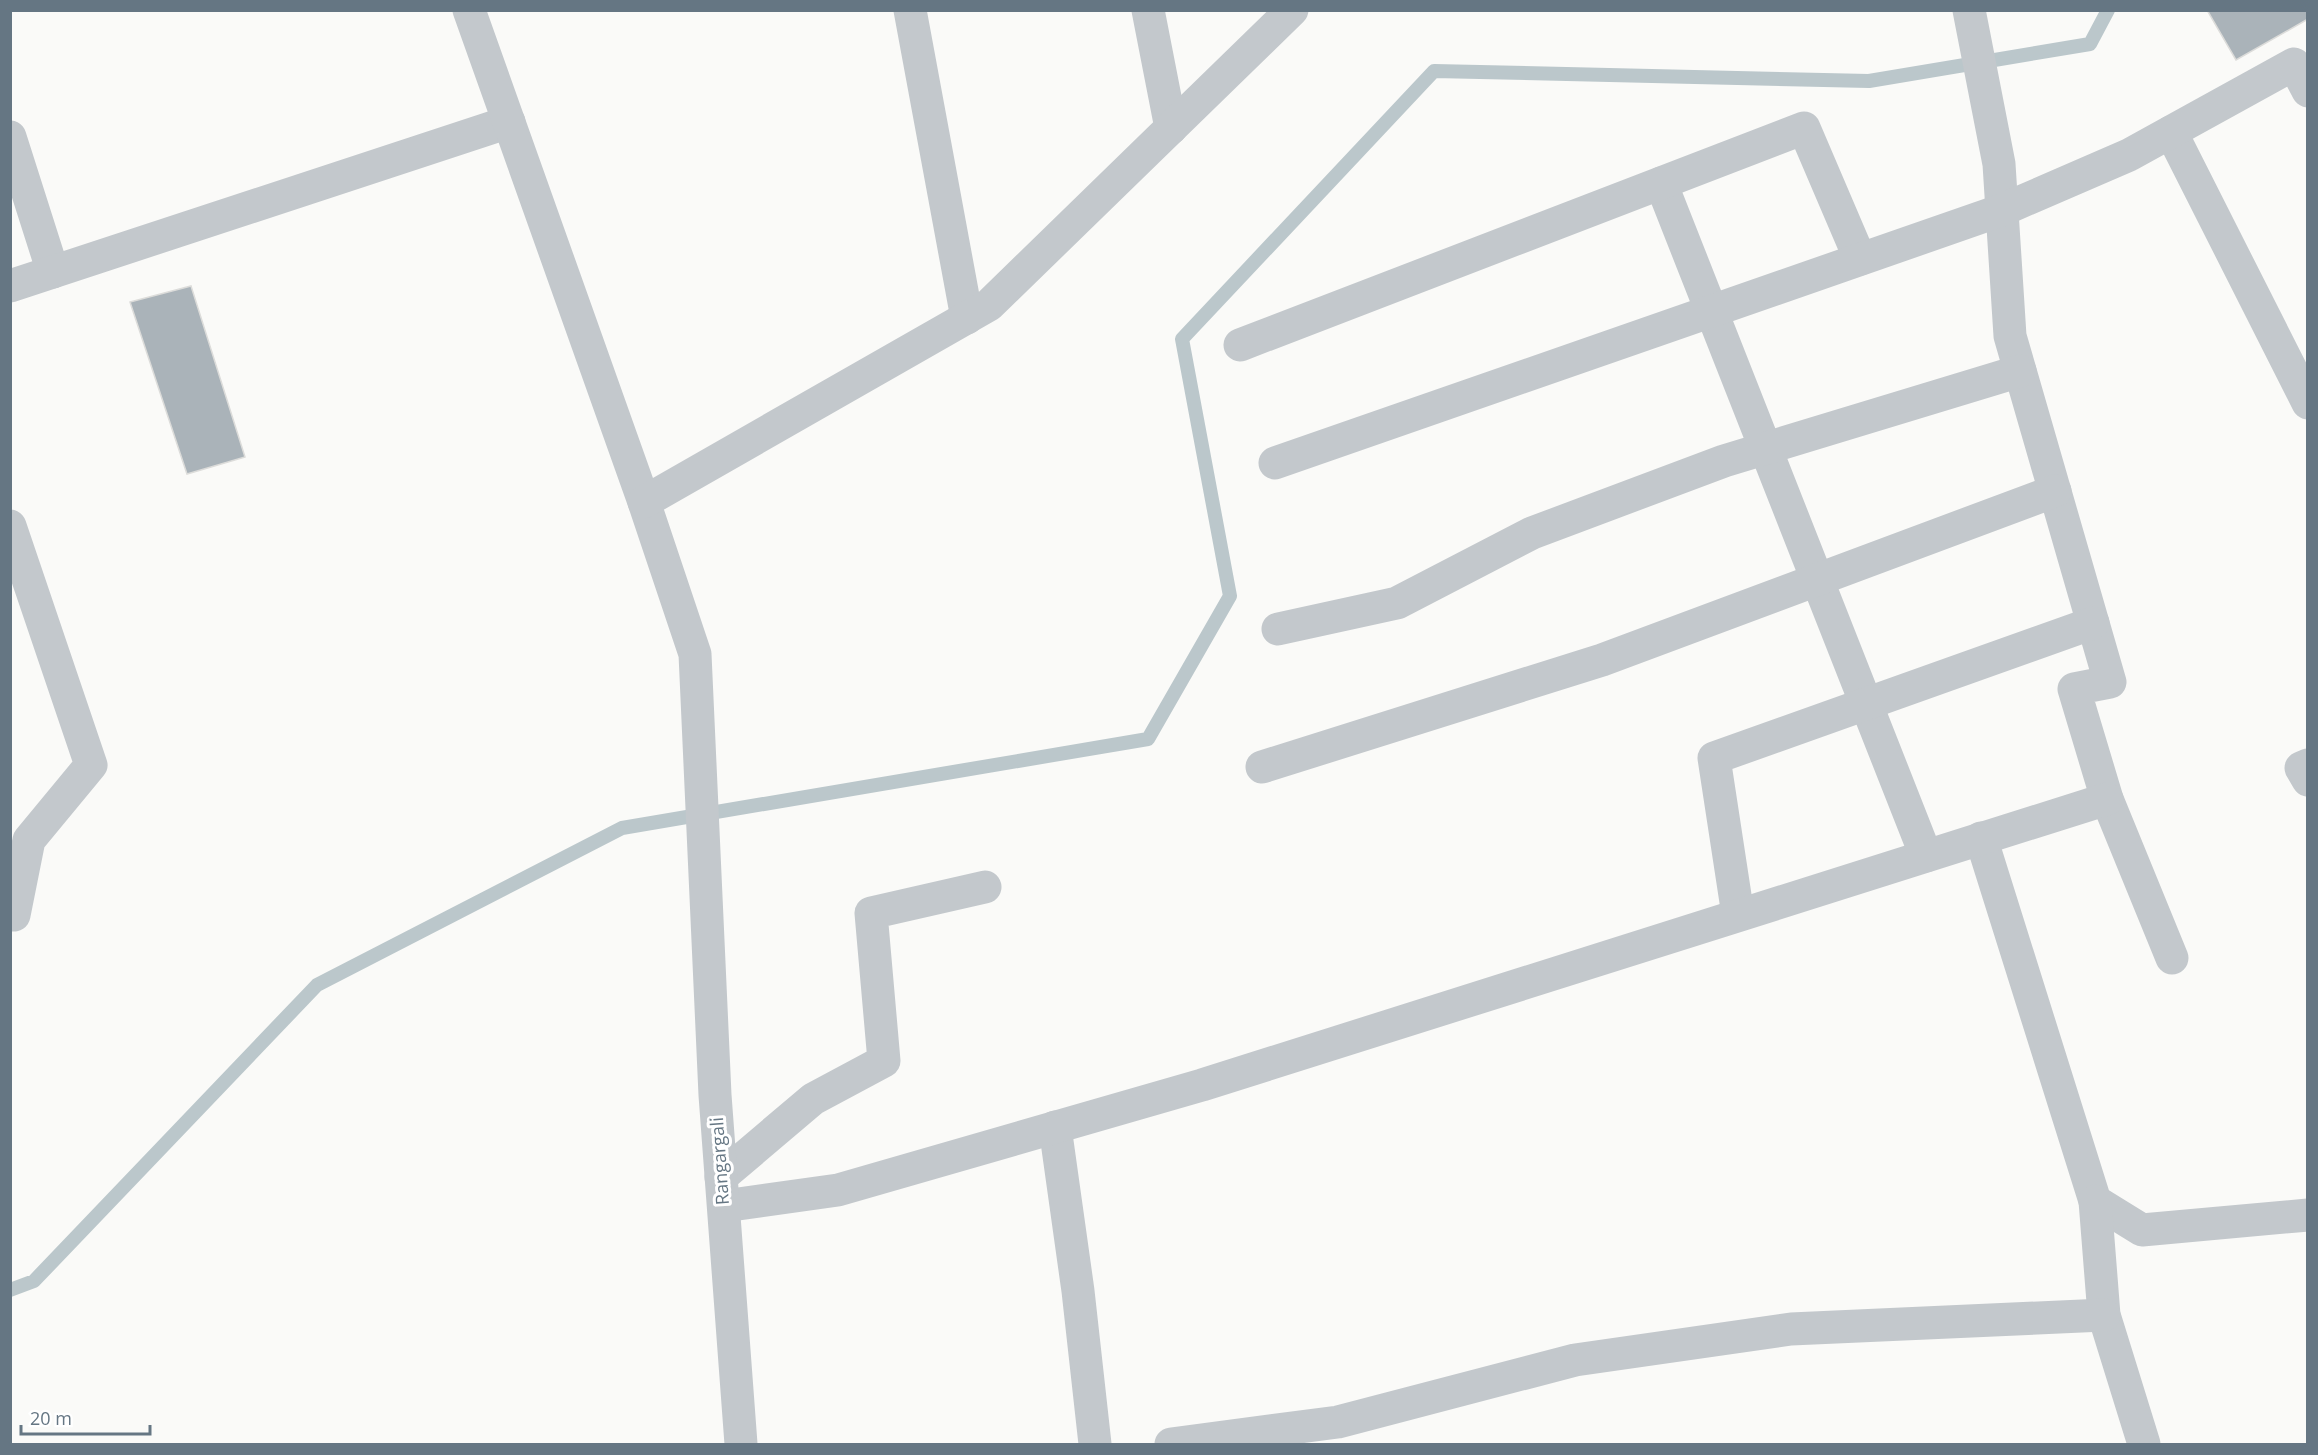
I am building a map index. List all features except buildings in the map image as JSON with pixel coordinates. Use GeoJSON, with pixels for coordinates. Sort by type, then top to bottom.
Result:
{"type":"FeatureCollection","features":[{"type":"Feature","properties":{"kind":"street","name":"Rangargali"},"geometry":{"type":"LineString","coordinates":[[469,10],[644,502],[695,654],[722,1191],[741,1444]]}},
{"type":"Feature","properties":{"kind":"street"},"geometry":{"type":"LineString","coordinates":[[910,10],[967,318]]}},
{"type":"Feature","properties":{"kind":"street"},"geometry":{"type":"LineString","coordinates":[[1148,10],[1171,128]]}},
{"type":"Feature","properties":{"kind":"street"},"geometry":{"type":"LineString","coordinates":[[644,502],[989,305],[1292,10]]}},
{"type":"Feature","properties":{"kind":"street"},"geometry":{"type":"LineString","coordinates":[[1969,10],[1999,164],[2010,336],[2110,682],[2074,689],[2107,799],[2172,958]]}},
{"type":"Feature","properties":{"kind":"street"},"geometry":{"type":"LineString","coordinates":[[1275,463],[2002,210],[2129,155],[2294,64],[2307,91]]}},
{"type":"Feature","properties":{"kind":"street"},"geometry":{"type":"LineString","coordinates":[[10,286],[509,122]]}},
{"type":"Feature","properties":{"kind":"street"},"geometry":{"type":"LineString","coordinates":[[1240,345],[1804,128],[1860,259]]}},
{"type":"Feature","properties":{"kind":"street"},"geometry":{"type":"LineString","coordinates":[[2171,132],[2307,403]]}},
{"type":"Feature","properties":{"kind":"street"},"geometry":{"type":"LineString","coordinates":[[10,137],[53,272]]}},
{"type":"Feature","properties":{"kind":"street"},"geometry":{"type":"LineString","coordinates":[[1661,183],[1926,856]]}},
{"type":"Feature","properties":{"kind":"street"},"geometry":{"type":"LineString","coordinates":[[1278,629],[1397,603],[1532,533],[1724,461],[2020,370]]}},
{"type":"Feature","properties":{"kind":"street"},"geometry":{"type":"LineString","coordinates":[[1262,767],[1602,660],[2055,491]]}},
{"type":"Feature","properties":{"kind":"street"},"geometry":{"type":"LineString","coordinates":[[10,525],[91,765],[29,840],[14,915]]}},
{"type":"Feature","properties":{"kind":"street"},"geometry":{"type":"LineString","coordinates":[[1738,915],[1714,758],[2093,623]]}},
{"type":"Feature","properties":{"kind":"street"},"geometry":{"type":"LineString","coordinates":[[2307,765],[2301,768],[2307,780]]}},
{"type":"Feature","properties":{"kind":"street"},"geometry":{"type":"LineString","coordinates":[[722,1191],[838,1190],[1202,1085],[2107,799]]}},
{"type":"Feature","properties":{"kind":"street"},"geometry":{"type":"LineString","coordinates":[[1981,838],[2095,1201],[2104,1315],[2144,1444]]}},
{"type":"Feature","properties":{"kind":"street"},"geometry":{"type":"LineString","coordinates":[[722,1191],[813,1099],[884,1061],[871,913],[985,888]]}},
{"type":"Feature","properties":{"kind":"street"},"geometry":{"type":"LineString","coordinates":[[1056,1127],[1078,1291],[1095,1444]]}},
{"type":"Feature","properties":{"kind":"street"},"geometry":{"type":"LineString","coordinates":[[2095,1201],[2142,1230],[2307,1215]]}},
{"type":"Feature","properties":{"kind":"street"},"geometry":{"type":"LineString","coordinates":[[1171,1444],[1338,1422],[1575,1360],[1791,1329],[2104,1315]]}},
{"type":"Feature","properties":{"kind":"waterway"},"geometry":{"type":"LineString","coordinates":[[10,1290],[34,1281],[317,985],[622,828],[1148,739],[1230,596],[1182,339],[1434,71],[1869,81],[2090,44],[2108,10]]}}]}
